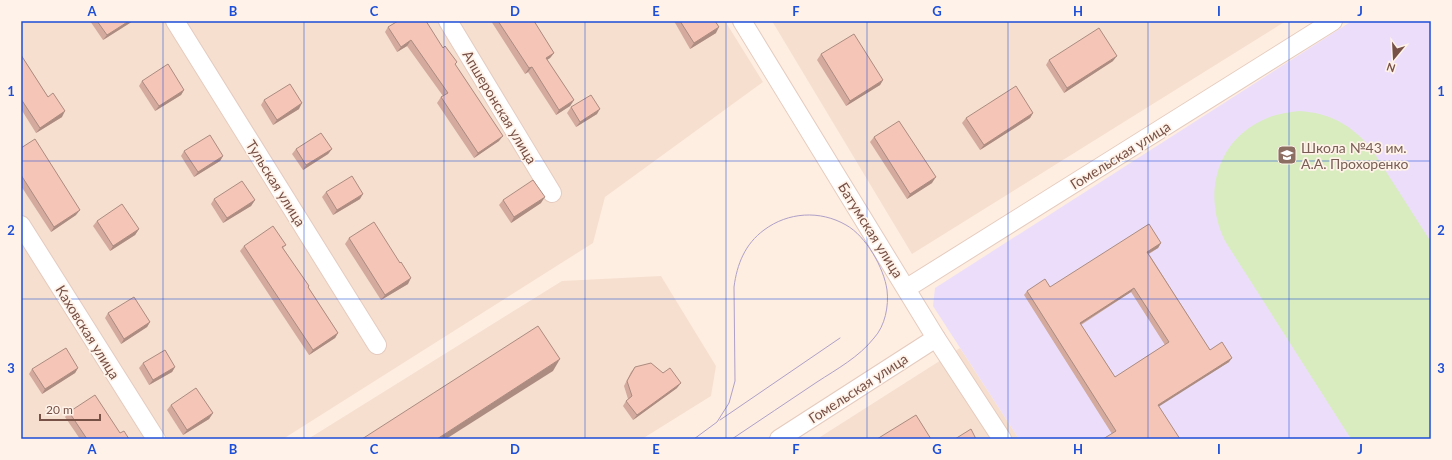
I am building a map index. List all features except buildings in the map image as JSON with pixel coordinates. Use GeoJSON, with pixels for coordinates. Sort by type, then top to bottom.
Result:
{"type":"FeatureCollection","features":[{"type":"Feature","properties":{"kind":"street","name":"Тульская улица"},"geometry":{"type":"LineString","coordinates":[[175,21],[376,345]]}},
{"type":"Feature","properties":{"kind":"street","name":"Апшеронская улица"},"geometry":{"type":"LineString","coordinates":[[448,21],[552,193]]}},
{"type":"Feature","properties":{"kind":"street","name":"Батумская улица"},"geometry":{"type":"LineString","coordinates":[[742,21],[907,288],[936,338],[1002,439]]}},
{"type":"Feature","properties":{"kind":"street","name":"Гомельская улица"},"geometry":{"type":"LineString","coordinates":[[907,288],[1333,21]]}},
{"type":"Feature","properties":{"kind":"street","name":"Каховская улица"},"geometry":{"type":"LineString","coordinates":[[21,225],[156,439]]}},
{"type":"Feature","properties":{"kind":"street","name":"Гомельская улица"},"geometry":{"type":"LineString","coordinates":[[779,439],[936,338]]}},
{"type":"Feature","properties":{"kind":"shaded area"},"geometry":{"type":"Polygon","coordinates":[[[21,21],[725,21],[763,82],[605,197],[593,243],[283,439],[21,439],[21,21]]]}},
{"type":"Feature","properties":{"kind":"shaded area"},"geometry":{"type":"Polygon","coordinates":[[[772,21],[1286,21],[912,254],[772,21]]]}},
{"type":"Feature","properties":{"kind":"shaded area","name":"Школа №43 им. А.А. Прохоренко"},"geometry":{"type":"Polygon","coordinates":[[[1352,21],[1431,21],[1431,439],[1019,439],[933,306],[935,288],[1352,21]]]}},
{"type":"Feature","properties":{"kind":"shaded area"},"geometry":{"type":"Polygon","coordinates":[[[661,276],[716,366],[711,396],[642,439],[308,439],[562,281],[661,276]]]}},
{"type":"Feature","properties":{"kind":"shaded area"},"geometry":{"type":"Polygon","coordinates":[[[960,348],[1019,439],[817,439],[960,348]]]}},
{"type":"Feature","properties":{"kind":"green space"},"geometry":{"type":"Polygon","coordinates":[[[1299,111],[1330,117],[1339,121],[1355,132],[1371,148],[1431,242],[1431,439],[1351,439],[1225,241],[1218,224],[1215,206],[1215,189],[1218,172],[1224,156],[1234,142],[1247,130],[1271,116],[1299,111]]]}},
{"type":"Feature","properties":{"kind":"tram line"},"geometry":{"type":"LineString","coordinates":[[694,439],[717,422],[729,403],[735,381],[734,287],[737,270],[747,248],[757,236],[773,224],[794,217],[815,215],[836,220],[846,225],[853,230],[867,245],[873,253],[882,272],[887,290],[887,303],[881,328],[868,345],[855,357],[732,439]]}},
{"type":"Feature","properties":{"kind":"tram line"},"geometry":{"type":"LineString","coordinates":[[720,420],[840,338]]}},
{"type":"Feature","properties":{"kind":"place","name":"Школа №43 им. А.А. Прохоренко"},"geometry":{"type":"Point","coordinates":[1287,155]}}]}
